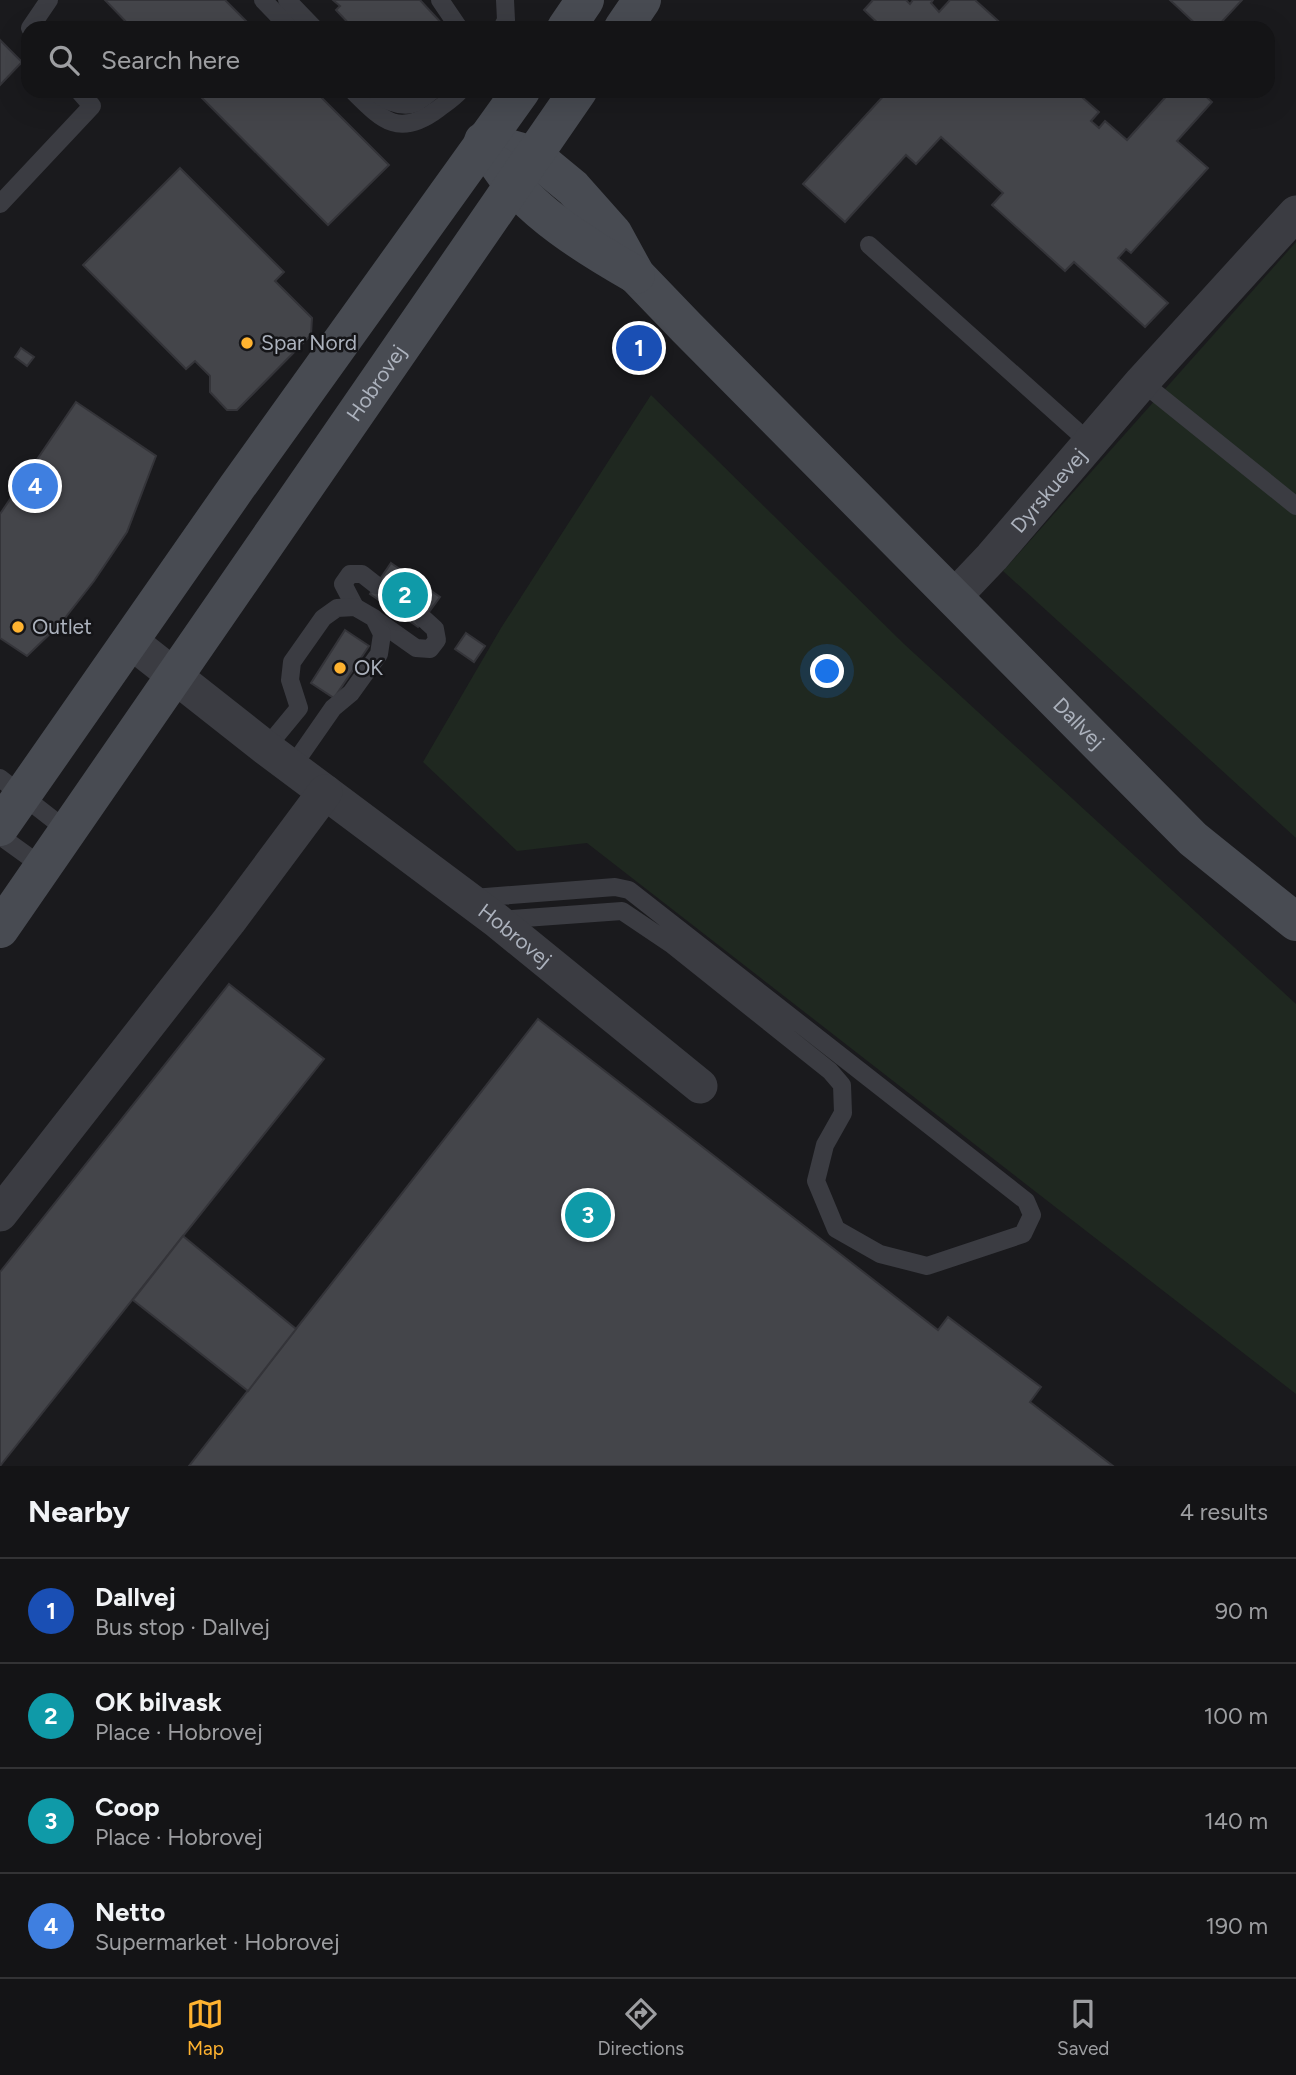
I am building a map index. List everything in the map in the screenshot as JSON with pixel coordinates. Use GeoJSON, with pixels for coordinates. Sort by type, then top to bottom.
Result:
{"type":"FeatureCollection","features":[{"type":"Feature","properties":{"kind":"main road"},"geometry":{"type":"LineString","coordinates":[[571,21],[585,0]]}},
{"type":"Feature","properties":{"kind":"main road"},"geometry":{"type":"LineString","coordinates":[[628,21],[642,0]]}},
{"type":"Feature","properties":{"kind":"main road"},"geometry":{"type":"LineString","coordinates":[[0,827],[11,786],[129,640],[516,98]]}},
{"type":"Feature","properties":{"kind":"main road","name":"Hobrovej"},"geometry":{"type":"LineString","coordinates":[[0,929],[573,98]]}},
{"type":"Feature","properties":{"kind":"main road","name":"Dallvej"},"geometry":{"type":"LineString","coordinates":[[483,141],[523,171],[589,249],[635,275],[1194,839],[1296,922]]}},
{"type":"Feature","properties":{"kind":"street","name":"Dyrskuevej"},"geometry":{"type":"LineString","coordinates":[[953,598],[992,557],[1142,382],[1296,213]]}},
{"type":"Feature","properties":{"kind":"street","name":"Hobrovej"},"geometry":{"type":"LineString","coordinates":[[129,640],[279,758],[496,920],[700,1086]]}},
{"type":"Feature","properties":{"kind":"street"},"geometry":{"type":"LineString","coordinates":[[0,1214],[241,927],[325,792]]}},
{"type":"Feature","properties":{"kind":"lane"},"geometry":{"type":"LineString","coordinates":[[35,21],[49,0]]}},
{"type":"Feature","properties":{"kind":"lane"},"geometry":{"type":"LineString","coordinates":[[262,0],[283,21]]}},
{"type":"Feature","properties":{"kind":"lane"},"geometry":{"type":"LineString","coordinates":[[287,0],[307,21]]}},
{"type":"Feature","properties":{"kind":"lane"},"geometry":{"type":"LineString","coordinates":[[440,0],[454,21]]}},
{"type":"Feature","properties":{"kind":"lane"},"geometry":{"type":"LineString","coordinates":[[505,0],[506,21]]}},
{"type":"Feature","properties":{"kind":"lane"},"geometry":{"type":"LineString","coordinates":[[0,204],[92,106],[85,98]]}},
{"type":"Feature","properties":{"kind":"lane"},"geometry":{"type":"LineString","coordinates":[[360,98],[379,117],[398,125],[423,121],[451,98]]}},
{"type":"Feature","properties":{"kind":"lane"},"geometry":{"type":"LineString","coordinates":[[383,98],[398,104],[414,104],[422,98]]}},
{"type":"Feature","properties":{"kind":"lane"},"geometry":{"type":"LineString","coordinates":[[869,245],[1090,443]]}},
{"type":"Feature","properties":{"kind":"lane"},"geometry":{"type":"LineString","coordinates":[[1142,382],[1296,506]]}},
{"type":"Feature","properties":{"kind":"lane"},"geometry":{"type":"LineString","coordinates":[[376,585],[362,574],[350,574],[343,584],[355,607],[416,648],[430,649],[437,640],[435,629],[424,619]]}},
{"type":"Feature","properties":{"kind":"lane"},"geometry":{"type":"LineString","coordinates":[[279,758],[299,708],[290,680],[292,662],[323,618],[337,608],[355,607]]}},
{"type":"Feature","properties":{"kind":"lane"},"geometry":{"type":"LineString","coordinates":[[279,758],[351,693],[379,654],[382,634],[374,618]]}},
{"type":"Feature","properties":{"kind":"lane"},"geometry":{"type":"LineString","coordinates":[[299,708],[314,711],[332,708]]}},
{"type":"Feature","properties":{"kind":"lane"},"geometry":{"type":"LineString","coordinates":[[11,786],[69,832]]}},
{"type":"Feature","properties":{"kind":"lane"},"geometry":{"type":"LineString","coordinates":[[0,836],[43,867]]}},
{"type":"Feature","properties":{"kind":"lane"},"geometry":{"type":"LineString","coordinates":[[467,899],[615,887],[629,890],[1026,1201],[1032,1215],[1023,1234],[927,1266],[880,1254],[836,1229],[816,1181],[825,1145],[842,1113],[842,1085],[830,1071],[671,944],[622,911],[496,920]]}},
{"type":"Feature","properties":{"kind":"shaded area"},"geometry":{"type":"Polygon","coordinates":[[[1296,242],[1296,838],[1003,571],[1296,242]]]}},
{"type":"Feature","properties":{"kind":"shaded area"},"geometry":{"type":"Polygon","coordinates":[[[651,395],[903,643],[1296,1004],[1296,1394],[587,843],[517,851],[423,762],[501,628],[651,395]]]}},
{"type":"Feature","properties":{"kind":"building"},"geometry":{"type":"Polygon","coordinates":[[[105,0],[225,0],[246,21],[125,21],[105,0]]]}},
{"type":"Feature","properties":{"kind":"building"},"geometry":{"type":"Polygon","coordinates":[[[333,0],[420,0],[440,21],[346,21],[336,10],[340,6],[333,0]]]}},
{"type":"Feature","properties":{"kind":"building"},"geometry":{"type":"Polygon","coordinates":[[[873,0],[906,0],[910,4],[913,0],[933,0],[931,3],[939,12],[950,0],[975,0],[998,21],[876,21],[864,10],[873,0]]]}},
{"type":"Feature","properties":{"kind":"building"},"geometry":{"type":"Polygon","coordinates":[[[1170,0],[1242,0],[1222,21],[1192,21],[1170,0]]]}},
{"type":"Feature","properties":{"kind":"building"},"geometry":{"type":"Polygon","coordinates":[[[0,40],[21,63],[0,85],[0,40]]]}},
{"type":"Feature","properties":{"kind":"building"},"geometry":{"type":"Polygon","coordinates":[[[202,98],[322,98],[389,165],[328,225],[202,98]]]}},
{"type":"Feature","properties":{"kind":"building"},"geometry":{"type":"Polygon","coordinates":[[[882,98],[1083,98],[1099,112],[1091,121],[1099,128],[1105,121],[1127,140],[1165,98],[1208,98],[1212,102],[1177,141],[1208,168],[1131,253],[1126,249],[1118,258],[1168,303],[1145,327],[1074,262],[1065,271],[992,205],[1003,193],[941,137],[916,164],[906,155],[845,222],[803,184],[882,98]]]}},
{"type":"Feature","properties":{"kind":"building"},"geometry":{"type":"Polygon","coordinates":[[[180,168],[284,272],[275,281],[312,318],[311,335],[237,410],[227,410],[210,392],[210,376],[195,361],[186,369],[83,265],[180,168]]]}},
{"type":"Feature","properties":{"kind":"building"},"geometry":{"type":"Polygon","coordinates":[[[21,348],[34,357],[27,366],[15,357],[21,348]]]}},
{"type":"Feature","properties":{"kind":"building"},"geometry":{"type":"Polygon","coordinates":[[[76,402],[156,456],[127,532],[61,623],[27,656],[0,638],[0,514],[76,402]]]}},
{"type":"Feature","properties":{"kind":"building"},"geometry":{"type":"Polygon","coordinates":[[[391,563],[440,597],[418,627],[370,594],[391,563]]]}},
{"type":"Feature","properties":{"kind":"building"},"geometry":{"type":"Polygon","coordinates":[[[345,630],[369,646],[334,698],[311,683],[345,630]]]}},
{"type":"Feature","properties":{"kind":"building"},"geometry":{"type":"Polygon","coordinates":[[[466,633],[485,646],[474,662],[455,649],[466,633]]]}},
{"type":"Feature","properties":{"kind":"building"},"geometry":{"type":"Polygon","coordinates":[[[229,984],[324,1059],[0,1466],[0,1272],[229,984]]]}},
{"type":"Feature","properties":{"kind":"building"},"geometry":{"type":"Polygon","coordinates":[[[538,1019],[938,1330],[948,1317],[1041,1387],[1030,1402],[1113,1466],[189,1466],[538,1019]]]}},
{"type":"Feature","properties":{"kind":"building"},"geometry":{"type":"Polygon","coordinates":[[[183,1236],[296,1329],[248,1391],[133,1300],[183,1236]]]}},
{"type":"Feature","properties":{"kind":"place","name":"Spar Nord"},"geometry":{"type":"Point","coordinates":[247,343]}},
{"type":"Feature","properties":{"kind":"place","name":"Dallvej"},"geometry":{"type":"Point","coordinates":[639,348]}},
{"type":"Feature","properties":{"kind":"place","name":"Netto"},"geometry":{"type":"Point","coordinates":[35,486]}},
{"type":"Feature","properties":{"kind":"place","name":"OK bilvask"},"geometry":{"type":"Point","coordinates":[405,595]}},
{"type":"Feature","properties":{"kind":"place","name":"Outlet"},"geometry":{"type":"Point","coordinates":[18,627]}},
{"type":"Feature","properties":{"kind":"place","name":"OK"},"geometry":{"type":"Point","coordinates":[340,668]}},
{"type":"Feature","properties":{"kind":"place","name":"Coop"},"geometry":{"type":"Point","coordinates":[588,1215]}}]}
